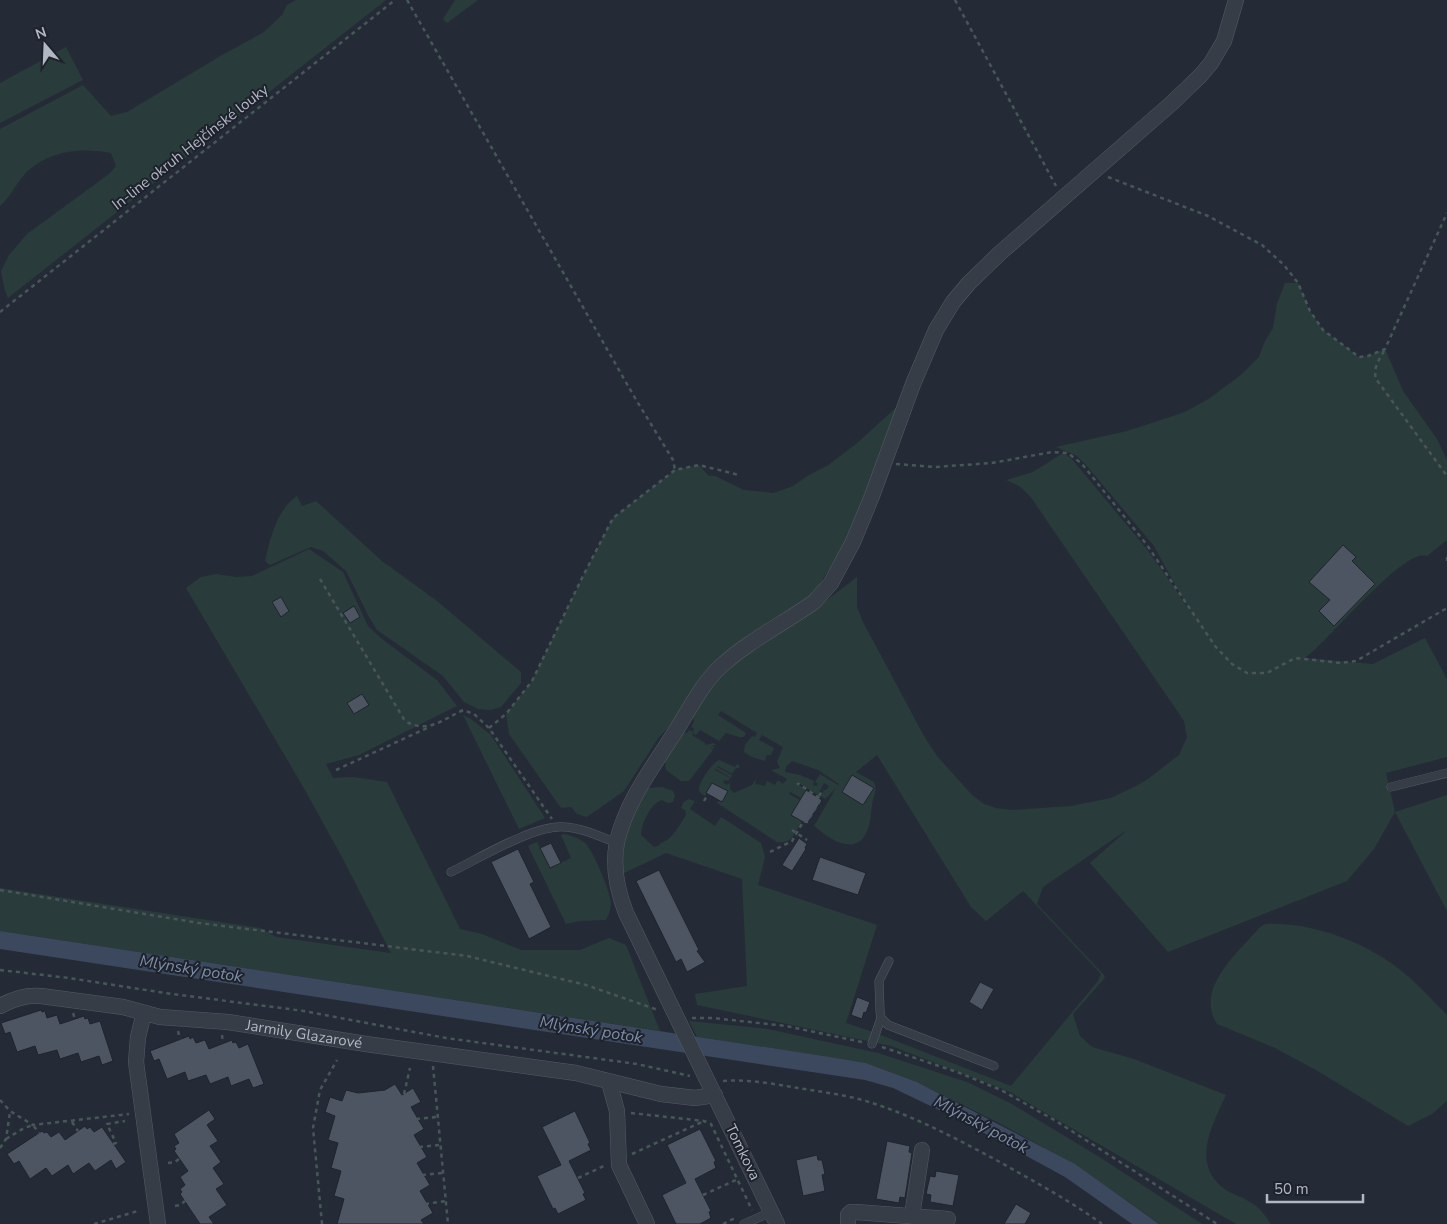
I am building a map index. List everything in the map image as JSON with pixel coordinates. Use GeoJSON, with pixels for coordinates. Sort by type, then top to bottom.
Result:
{"type":"FeatureCollection","features":[{"type":"Feature","properties":{"kind":"street","name":"Tomkova"},"geometry":{"type":"LineString","coordinates":[[774,1218],[623,905],[616,877],[615,858],[617,843],[624,821],[634,799],[709,679],[720,667],[740,651],[814,602],[831,582],[853,542],[925,355],[936,330],[953,302],[984,268],[1177,98],[1207,68],[1224,41],[1236,0]]}},
{"type":"Feature","properties":{"kind":"street","name":"Jarmily Glazarové"},"geometry":{"type":"LineString","coordinates":[[0,1006],[27,995],[123,1007],[160,1017],[228,1022],[576,1073],[660,1094],[685,1098],[701,1098],[708,1080]]}},
{"type":"Feature","properties":{"kind":"street"},"geometry":{"type":"LineString","coordinates":[[144,1014],[136,1048],[136,1062],[158,1224]]}},
{"type":"Feature","properties":{"kind":"street"},"geometry":{"type":"LineString","coordinates":[[609,1082],[617,1111],[619,1165],[647,1224]]}},
{"type":"Feature","properties":{"kind":"street"},"geometry":{"type":"LineString","coordinates":[[912,1216],[922,1150]]}},
{"type":"Feature","properties":{"kind":"street"},"geometry":{"type":"LineString","coordinates":[[848,1224],[848,1215],[851,1212],[948,1219]]}},
{"type":"Feature","properties":{"kind":"lane"},"geometry":{"type":"LineString","coordinates":[[1391,787],[1447,774]]}},
{"type":"Feature","properties":{"kind":"lane"},"geometry":{"type":"LineString","coordinates":[[451,872],[537,830],[557,826],[584,831],[617,843]]}},
{"type":"Feature","properties":{"kind":"lane"},"geometry":{"type":"LineString","coordinates":[[872,1044],[881,1018],[880,981],[890,961]]}},
{"type":"Feature","properties":{"kind":"lane"},"geometry":{"type":"LineString","coordinates":[[881,1018],[888,1025],[994,1066]]}},
{"type":"Feature","properties":{"kind":"lane"},"geometry":{"type":"LineString","coordinates":[[744,1224],[774,1218]]}},
{"type":"Feature","properties":{"kind":"path","name":"In-line okruh Hejčínské louky"},"geometry":{"type":"LineString","coordinates":[[0,312],[395,0]]}},
{"type":"Feature","properties":{"kind":"path"},"geometry":{"type":"LineString","coordinates":[[407,0],[635,398],[673,460],[676,470]]}},
{"type":"Feature","properties":{"kind":"path"},"geometry":{"type":"LineString","coordinates":[[955,0],[1048,176],[1064,198]]}},
{"type":"Feature","properties":{"kind":"path"},"geometry":{"type":"LineString","coordinates":[[1097,168],[1111,178],[1208,216],[1262,245],[1284,265],[1298,283],[1310,311],[1323,330],[1359,357],[1368,356],[1385,349]]}},
{"type":"Feature","properties":{"kind":"path"},"geometry":{"type":"LineString","coordinates":[[1447,213],[1374,374],[1447,476]]}},
{"type":"Feature","properties":{"kind":"path"},"geometry":{"type":"LineString","coordinates":[[885,462],[899,465],[935,467],[992,463],[1052,452],[1068,453],[1082,464],[1147,545],[1215,646],[1232,664],[1247,673],[1266,673],[1295,658],[1340,663],[1356,661],[1447,608]]}},
{"type":"Feature","properties":{"kind":"path"},"geometry":{"type":"LineString","coordinates":[[490,728],[506,714],[532,682],[613,518],[676,470],[699,465],[739,475]]}},
{"type":"Feature","properties":{"kind":"path"},"geometry":{"type":"LineString","coordinates":[[1447,557],[1447,565]]}},
{"type":"Feature","properties":{"kind":"path"},"geometry":{"type":"LineString","coordinates":[[320,579],[406,721],[415,727],[428,727]]}},
{"type":"Feature","properties":{"kind":"path"},"geometry":{"type":"LineString","coordinates":[[336,770],[463,710],[474,714],[490,728],[557,826]]}},
{"type":"Feature","properties":{"kind":"path"},"geometry":{"type":"LineString","coordinates":[[770,852],[789,843],[804,821],[807,822],[821,799],[797,783]]}},
{"type":"Feature","properties":{"kind":"path"},"geometry":{"type":"LineString","coordinates":[[818,797],[823,789]]}},
{"type":"Feature","properties":{"kind":"path"},"geometry":{"type":"LineString","coordinates":[[704,801],[708,794]]}},
{"type":"Feature","properties":{"kind":"path"},"geometry":{"type":"LineString","coordinates":[[792,830],[807,840]]}},
{"type":"Feature","properties":{"kind":"path"},"geometry":{"type":"LineString","coordinates":[[0,890],[199,923],[467,956],[586,985],[677,1018]]}},
{"type":"Feature","properties":{"kind":"path"},"geometry":{"type":"LineString","coordinates":[[0,970],[304,1011],[446,1038],[637,1064],[708,1080],[780,1085],[851,1098],[889,1109],[937,1130],[1056,1194],[1102,1224]]}},
{"type":"Feature","properties":{"kind":"path"},"geometry":{"type":"LineString","coordinates":[[221,1031],[223,1043]]}},
{"type":"Feature","properties":{"kind":"path"},"geometry":{"type":"LineString","coordinates":[[432,1053],[448,1224]]}},
{"type":"Feature","properties":{"kind":"path"},"geometry":{"type":"LineString","coordinates":[[322,1224],[313,1128],[320,1090],[337,1060]]}},
{"type":"Feature","properties":{"kind":"path"},"geometry":{"type":"LineString","coordinates":[[404,1094],[410,1068]]}},
{"type":"Feature","properties":{"kind":"path"},"geometry":{"type":"LineString","coordinates":[[0,1100],[10,1111],[32,1125],[39,1134]]}},
{"type":"Feature","properties":{"kind":"path"},"geometry":{"type":"LineString","coordinates":[[6,1139],[10,1111]]}},
{"type":"Feature","properties":{"kind":"path"},"geometry":{"type":"LineString","coordinates":[[617,1111],[704,1121],[711,1124],[754,1214]]}},
{"type":"Feature","properties":{"kind":"path"},"geometry":{"type":"LineString","coordinates":[[0,1148],[6,1139],[19,1130],[32,1125],[72,1122],[143,1112]]}},
{"type":"Feature","properties":{"kind":"path"},"geometry":{"type":"LineString","coordinates":[[416,1119],[437,1117]]}},
{"type":"Feature","properties":{"kind":"path"},"geometry":{"type":"LineString","coordinates":[[114,1144],[116,1143],[107,1124],[125,1121]]}},
{"type":"Feature","properties":{"kind":"path"},"geometry":{"type":"LineString","coordinates":[[578,1178],[704,1121]]}},
{"type":"Feature","properties":{"kind":"path"},"geometry":{"type":"LineString","coordinates":[[1056,1121],[1217,1224]]}},
{"type":"Feature","properties":{"kind":"path"},"geometry":{"type":"LineString","coordinates":[[72,1122],[78,1132]]}},
{"type":"Feature","properties":{"kind":"path"},"geometry":{"type":"LineString","coordinates":[[419,1147],[440,1145]]}},
{"type":"Feature","properties":{"kind":"path"},"geometry":{"type":"LineString","coordinates":[[168,1163],[179,1159]]}},
{"type":"Feature","properties":{"kind":"path"},"geometry":{"type":"LineString","coordinates":[[703,1196],[752,1172]]}},
{"type":"Feature","properties":{"kind":"path"},"geometry":{"type":"LineString","coordinates":[[422,1176],[443,1173]]}},
{"type":"Feature","properties":{"kind":"path"},"geometry":{"type":"LineString","coordinates":[[175,1206],[185,1201]]}},
{"type":"Feature","properties":{"kind":"path"},"geometry":{"type":"LineString","coordinates":[[426,1204],[446,1201]]}},
{"type":"Feature","properties":{"kind":"path"},"geometry":{"type":"LineString","coordinates":[[94,1224],[138,1211]]}},
{"type":"Feature","properties":{"kind":"shaded area"},"geometry":{"type":"Polygon","coordinates":[[[296,0],[386,0],[8,298],[1,271],[9,255],[27,234],[109,174],[116,166],[111,153],[100,151],[76,151],[53,156],[33,167],[24,175],[0,206],[0,129],[83,85],[111,116],[127,112],[264,32],[282,15],[287,5],[296,0]]]}},
{"type":"Feature","properties":{"kind":"shaded area"},"geometry":{"type":"Polygon","coordinates":[[[455,0],[478,0],[447,23],[443,19],[455,0]]]}},
{"type":"Feature","properties":{"kind":"shaded area"},"geometry":{"type":"Polygon","coordinates":[[[66,47],[83,80],[0,123],[0,83],[66,47]]]}},
{"type":"Feature","properties":{"kind":"shaded area"},"geometry":{"type":"Polygon","coordinates":[[[1285,283],[1298,283],[1310,311],[1323,330],[1359,357],[1368,356],[1385,349],[1403,391],[1437,439],[1447,460],[1447,540],[1427,556],[1416,557],[1385,580],[1305,658],[1373,664],[1425,638],[1447,679],[1447,757],[1386,773],[1395,812],[1374,849],[1347,881],[1168,952],[1090,863],[1127,830],[1043,887],[1037,904],[1105,976],[1073,1014],[1080,1036],[1092,1047],[1134,1059],[1226,1095],[1211,1130],[1206,1154],[1208,1166],[1213,1177],[1222,1187],[1253,1204],[1271,1224],[1236,1224],[1008,1091],[891,1046],[697,1005],[695,994],[747,986],[742,879],[666,853],[622,874],[622,865],[625,840],[630,824],[649,788],[662,787],[673,791],[675,796],[673,802],[668,803],[662,800],[654,805],[645,820],[641,835],[654,847],[669,839],[686,815],[685,810],[681,808],[683,803],[688,799],[695,801],[690,809],[715,826],[721,817],[761,843],[765,857],[758,885],[877,925],[846,1023],[1011,1086],[1098,981],[1101,974],[1023,891],[986,921],[971,907],[877,755],[856,772],[874,782],[875,790],[866,834],[857,843],[850,844],[834,840],[814,826],[836,788],[825,799],[820,796],[829,786],[824,783],[818,795],[796,783],[806,790],[801,798],[790,792],[789,794],[800,800],[791,815],[802,821],[792,838],[783,842],[777,842],[717,803],[727,791],[712,783],[705,796],[701,793],[699,787],[703,778],[719,760],[735,767],[737,764],[740,766],[732,774],[717,767],[732,775],[731,778],[715,770],[730,778],[728,781],[725,780],[723,782],[726,785],[730,783],[730,789],[734,793],[752,785],[756,779],[755,785],[765,786],[767,781],[775,785],[778,780],[783,784],[787,779],[771,770],[780,768],[777,762],[783,747],[762,735],[759,740],[774,748],[771,755],[767,755],[765,761],[752,757],[744,752],[745,745],[757,733],[721,711],[718,715],[746,733],[744,737],[726,733],[719,741],[700,730],[696,735],[693,733],[692,735],[705,743],[705,745],[714,743],[716,745],[712,746],[714,749],[710,747],[713,750],[689,781],[681,781],[666,770],[665,761],[683,732],[687,733],[689,730],[693,732],[694,728],[691,727],[694,722],[693,716],[722,674],[748,654],[806,616],[857,577],[857,607],[863,622],[924,736],[937,756],[972,795],[984,804],[1012,810],[1071,806],[1111,798],[1148,779],[1179,755],[1187,737],[1184,721],[1030,496],[1019,486],[1006,480],[1033,472],[1063,453],[1071,458],[1146,548],[1190,612],[1154,546],[1086,465],[1077,456],[1056,447],[1127,431],[1185,412],[1210,398],[1242,374],[1259,357],[1265,341],[1273,328],[1277,304],[1285,283]],[[792,761],[786,767],[785,772],[800,775],[814,781],[813,785],[816,786],[818,784],[815,782],[820,774],[839,784],[818,770],[792,761]]]}},
{"type":"Feature","properties":{"kind":"shaded area"},"geometry":{"type":"Polygon","coordinates":[[[899,405],[849,535],[819,584],[807,599],[743,639],[703,674],[674,722],[659,737],[624,791],[587,817],[577,814],[571,807],[561,808],[509,734],[506,714],[532,681],[613,518],[675,470],[699,465],[709,476],[715,476],[744,490],[774,493],[793,486],[827,466],[856,444],[899,405]]]}},
{"type":"Feature","properties":{"kind":"shaded area"},"geometry":{"type":"Polygon","coordinates":[[[297,496],[302,506],[316,501],[382,561],[437,601],[521,672],[521,683],[501,707],[491,710],[478,709],[464,702],[443,676],[377,630],[346,571],[323,551],[311,547],[270,565],[265,561],[279,516],[297,496]]]}},
{"type":"Feature","properties":{"kind":"shaded area"},"geometry":{"type":"Polygon","coordinates":[[[309,549],[343,572],[368,626],[382,639],[437,680],[457,706],[359,755],[326,764],[333,778],[353,777],[387,782],[460,929],[482,934],[521,950],[580,950],[609,938],[626,945],[660,1031],[0,931],[0,888],[260,928],[276,937],[391,953],[342,857],[301,783],[186,588],[201,577],[216,574],[236,577],[252,576],[309,549]]]}},
{"type":"Feature","properties":{"kind":"shaded area"},"geometry":{"type":"Polygon","coordinates":[[[463,715],[491,735],[545,818],[519,829],[463,715]]]}},
{"type":"Feature","properties":{"kind":"shaded area"},"geometry":{"type":"Polygon","coordinates":[[[1447,795],[1447,911],[1395,812],[1447,795]]]}},
{"type":"Feature","properties":{"kind":"shaded area"},"geometry":{"type":"Polygon","coordinates":[[[561,835],[575,837],[585,843],[597,862],[611,901],[610,911],[606,920],[580,921],[566,924],[528,846],[537,842],[550,868],[571,858],[561,835]]]}},
{"type":"Feature","properties":{"kind":"shaded area"},"geometry":{"type":"Polygon","coordinates":[[[1265,924],[1312,928],[1343,938],[1385,959],[1418,985],[1447,1015],[1447,1101],[1432,1114],[1408,1126],[1316,1070],[1275,1048],[1217,1024],[1211,1011],[1211,997],[1215,984],[1231,959],[1265,924]]]}},
{"type":"Feature","properties":{"kind":"shaded area"},"geometry":{"type":"Polygon","coordinates":[[[689,1021],[768,1029],[878,1053],[967,1082],[1012,1104],[1101,1158],[1202,1224],[1160,1224],[1077,1166],[999,1123],[917,1082],[866,1063],[697,1037],[689,1021]]]}},
{"type":"Feature","properties":{"kind":"water","name":"Mlýnský potok"},"geometry":{"type":"Polygon","coordinates":[[[0,931],[866,1063],[917,1082],[1075,1164],[1159,1224],[1132,1224],[1065,1177],[962,1121],[893,1088],[865,1080],[0,949],[0,931]]]}},
{"type":"Feature","properties":{"kind":"building"},"geometry":{"type":"Polygon","coordinates":[[[1343,545],[1356,557],[1352,561],[1375,584],[1334,626],[1319,611],[1330,600],[1309,582],[1343,545]]]}},
{"type":"Feature","properties":{"kind":"building"},"geometry":{"type":"Polygon","coordinates":[[[281,597],[289,611],[281,617],[272,602],[281,597]]]}},
{"type":"Feature","properties":{"kind":"building"},"geometry":{"type":"Polygon","coordinates":[[[354,606],[360,617],[350,623],[343,613],[354,606]]]}},
{"type":"Feature","properties":{"kind":"building"},"geometry":{"type":"Polygon","coordinates":[[[362,694],[369,705],[354,714],[347,703],[362,694]]]}},
{"type":"Feature","properties":{"kind":"building"},"geometry":{"type":"Polygon","coordinates":[[[852,775],[874,788],[863,805],[842,792],[852,775]]]}},
{"type":"Feature","properties":{"kind":"building"},"geometry":{"type":"Polygon","coordinates":[[[712,783],[728,791],[722,802],[706,793],[712,783]]]}},
{"type":"Feature","properties":{"kind":"building"},"geometry":{"type":"Polygon","coordinates":[[[806,790],[822,800],[807,824],[791,815],[806,790]]]}},
{"type":"Feature","properties":{"kind":"building"},"geometry":{"type":"Polygon","coordinates":[[[799,838],[807,844],[806,849],[792,871],[782,865],[799,838]]]}},
{"type":"Feature","properties":{"kind":"building"},"geometry":{"type":"Polygon","coordinates":[[[551,843],[561,863],[550,868],[540,848],[551,843]]]}},
{"type":"Feature","properties":{"kind":"building"},"geometry":{"type":"Polygon","coordinates":[[[518,849],[534,882],[530,884],[551,927],[529,939],[491,862],[518,849]]]}},
{"type":"Feature","properties":{"kind":"building"},"geometry":{"type":"Polygon","coordinates":[[[820,857],[866,873],[858,895],[812,880],[820,857]]]}},
{"type":"Feature","properties":{"kind":"building"},"geometry":{"type":"Polygon","coordinates":[[[659,870],[699,950],[697,951],[705,962],[687,972],[681,959],[676,962],[636,881],[659,870]]]}},
{"type":"Feature","properties":{"kind":"building"},"geometry":{"type":"Polygon","coordinates":[[[980,982],[994,989],[982,1010],[969,1002],[980,982]]]}},
{"type":"Feature","properties":{"kind":"building"},"geometry":{"type":"Polygon","coordinates":[[[857,997],[870,1002],[862,1019],[851,1015],[857,997]]]}},
{"type":"Feature","properties":{"kind":"building"},"geometry":{"type":"Polygon","coordinates":[[[41,1010],[42,1012],[45,1011],[47,1018],[57,1015],[60,1024],[84,1016],[85,1019],[88,1018],[90,1024],[100,1021],[113,1061],[102,1065],[99,1056],[81,1062],[78,1053],[60,1059],[57,1050],[38,1055],[35,1046],[17,1052],[10,1032],[5,1034],[1,1023],[41,1010]]]}},
{"type":"Feature","properties":{"kind":"building"},"geometry":{"type":"Polygon","coordinates":[[[189,1036],[190,1039],[193,1037],[196,1043],[205,1040],[209,1049],[232,1040],[233,1043],[236,1042],[239,1048],[248,1044],[264,1084],[253,1088],[249,1079],[231,1086],[228,1077],[210,1084],[206,1075],[188,1081],[185,1072],[167,1079],[159,1059],[154,1061],[150,1051],[189,1036]]]}},
{"type":"Feature","properties":{"kind":"building"},"geometry":{"type":"Polygon","coordinates":[[[395,1084],[402,1095],[413,1088],[421,1102],[411,1107],[424,1129],[414,1135],[427,1157],[417,1163],[430,1185],[420,1191],[433,1213],[421,1220],[424,1224],[337,1224],[344,1199],[334,1196],[341,1171],[331,1168],[338,1143],[328,1140],[335,1116],[325,1112],[330,1097],[342,1101],[346,1090],[358,1093],[385,1090],[395,1084]]]}},
{"type":"Feature","properties":{"kind":"building"},"geometry":{"type":"Polygon","coordinates":[[[209,1110],[215,1119],[207,1125],[218,1141],[210,1146],[221,1162],[213,1168],[224,1184],[216,1189],[227,1205],[209,1217],[214,1224],[200,1224],[180,1194],[182,1192],[180,1189],[185,1185],[180,1177],[188,1171],[174,1151],[176,1149],[174,1146],[179,1143],[174,1134],[209,1110]]]}},
{"type":"Feature","properties":{"kind":"building"},"geometry":{"type":"Polygon","coordinates":[[[575,1111],[590,1143],[588,1144],[591,1150],[569,1161],[585,1193],[583,1194],[586,1200],[558,1214],[555,1208],[553,1209],[537,1176],[561,1165],[542,1127],[575,1111]]]}},
{"type":"Feature","properties":{"kind":"building"},"geometry":{"type":"Polygon","coordinates":[[[85,1126],[87,1129],[90,1127],[94,1132],[102,1127],[126,1162],[116,1169],[111,1160],[95,1171],[89,1163],[73,1174],[68,1165],[52,1176],[46,1168],[30,1179],[19,1161],[14,1164],[7,1154],[42,1131],[44,1133],[47,1132],[51,1137],[59,1132],[65,1140],[85,1126]]]}},
{"type":"Feature","properties":{"kind":"building"},"geometry":{"type":"Polygon","coordinates":[[[700,1129],[716,1161],[714,1162],[716,1168],[695,1179],[711,1211],[709,1212],[711,1218],[700,1224],[676,1224],[662,1195],[686,1183],[667,1145],[700,1129]]]}},
{"type":"Feature","properties":{"kind":"building"},"geometry":{"type":"Polygon","coordinates":[[[887,1141],[910,1146],[909,1152],[912,1153],[905,1198],[900,1197],[899,1203],[876,1199],[887,1141]]]}},
{"type":"Feature","properties":{"kind":"building"},"geometry":{"type":"Polygon","coordinates":[[[817,1155],[818,1160],[822,1160],[825,1174],[822,1175],[825,1191],[803,1196],[796,1160],[817,1155]]]}},
{"type":"Feature","properties":{"kind":"building"},"geometry":{"type":"Polygon","coordinates":[[[936,1171],[959,1175],[953,1206],[930,1202],[931,1195],[926,1194],[930,1176],[935,1177],[936,1171]]]}},
{"type":"Feature","properties":{"kind":"building"},"geometry":{"type":"Polygon","coordinates":[[[1016,1204],[1031,1213],[1025,1224],[1004,1224],[1016,1204]]]}}]}
